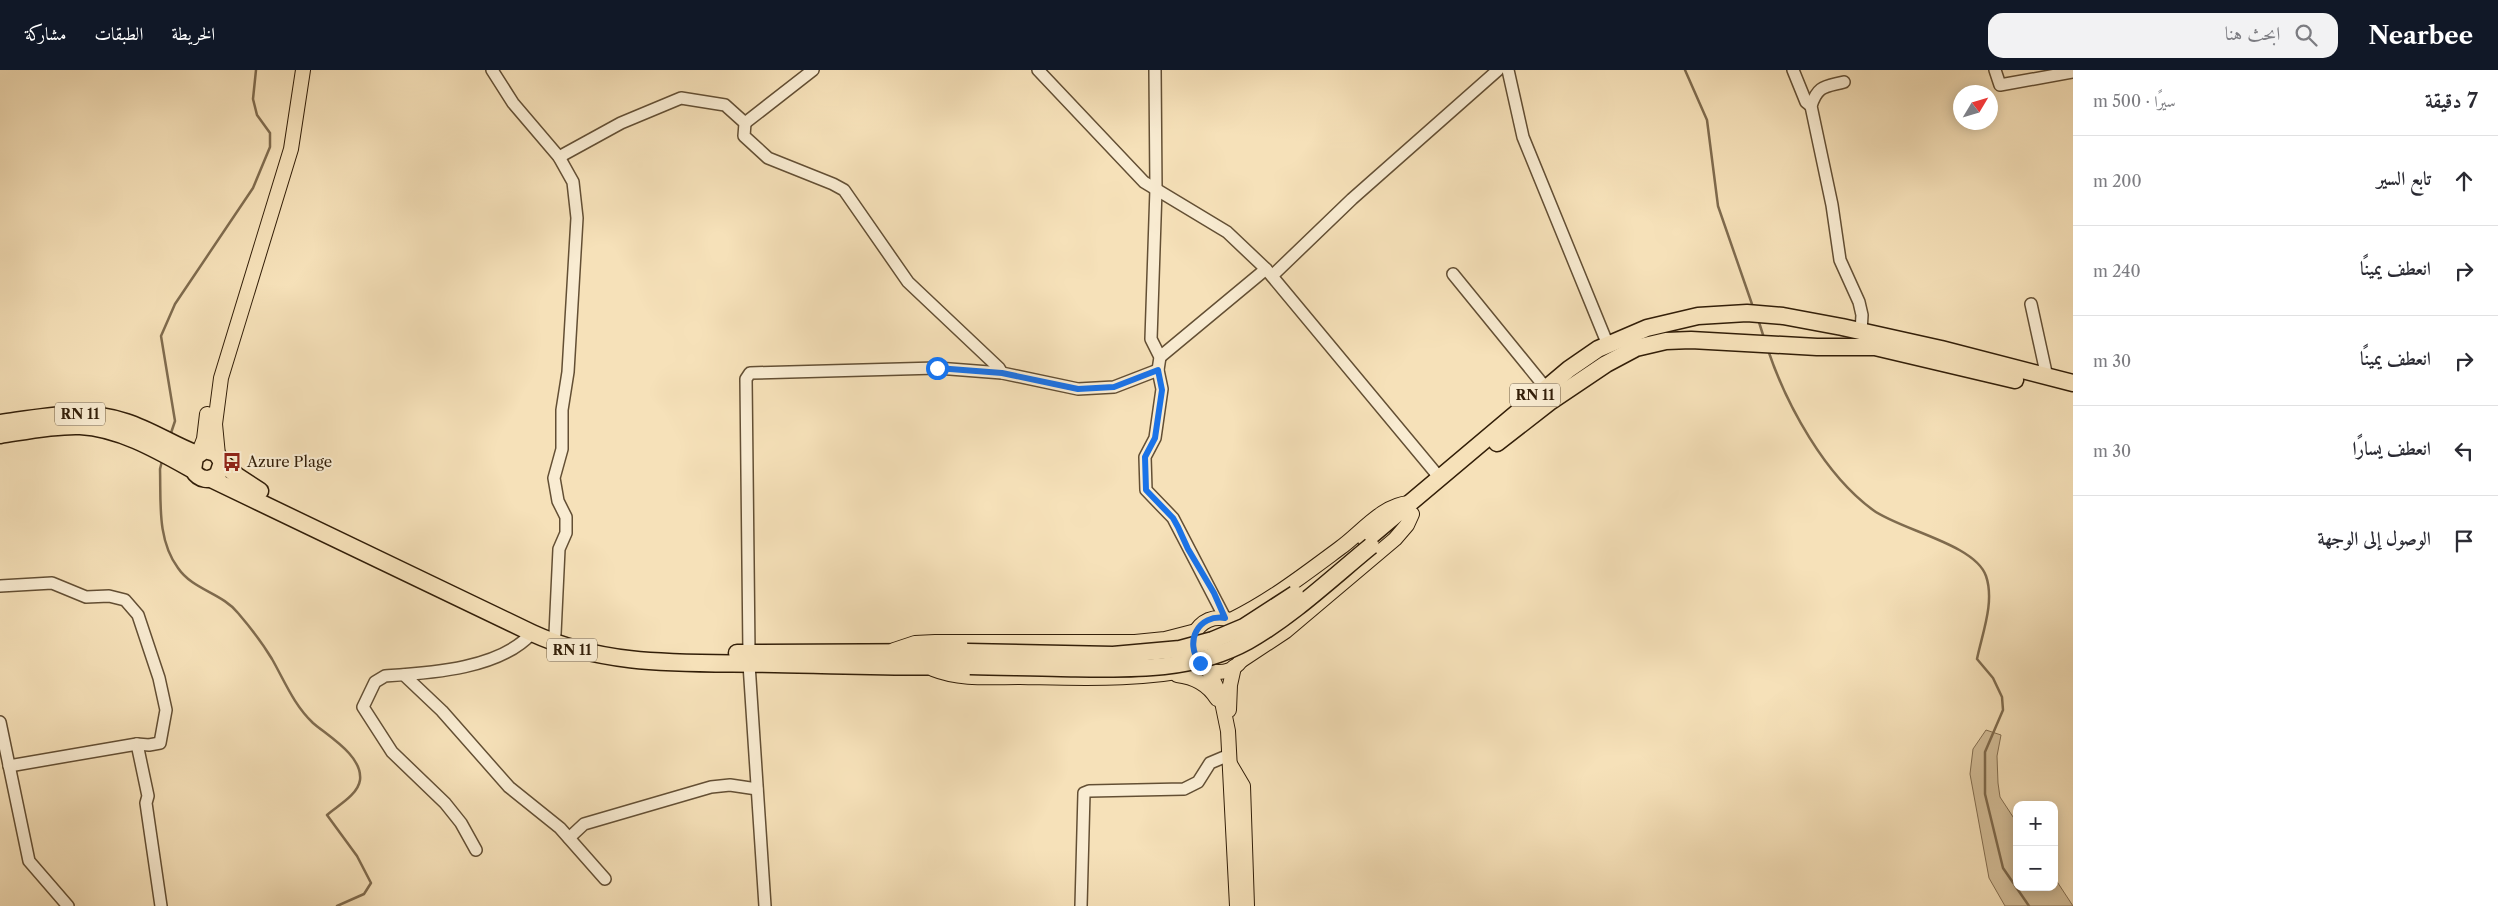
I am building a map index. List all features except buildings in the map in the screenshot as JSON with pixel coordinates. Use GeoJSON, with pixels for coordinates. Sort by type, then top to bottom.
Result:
{"type":"FeatureCollection","features":[{"type":"Feature","properties":{"kind":"highway","name":"RN 11"},"geometry":{"type":"LineString","coordinates":[[1410,508],[1439,477],[1545,387],[1584,359],[1608,345],[1663,323],[1704,315],[1736,313],[1783,316],[1941,349],[2073,383]]}},
{"type":"Feature","properties":{"kind":"highway","name":"RN 11"},"geometry":{"type":"LineString","coordinates":[[212,479],[532,633],[568,649],[616,659],[749,658],[891,651],[969,659],[1126,655],[1160,652],[1200,644],[1226,635],[1262,617],[1369,543],[1410,508],[1574,384],[1617,357],[1636,348],[1666,341],[1737,342],[1892,350],[2073,393]]}},
{"type":"Feature","properties":{"kind":"highway","name":"RN 11"},"geometry":{"type":"LineString","coordinates":[[0,422],[56,415],[86,414],[121,421],[153,441],[191,458]]}},
{"type":"Feature","properties":{"kind":"highway","name":"RN 11"},"geometry":{"type":"LineString","coordinates":[[0,435],[68,426],[85,426],[153,441]]}},
{"type":"Feature","properties":{"kind":"highway"},"geometry":{"type":"LineString","coordinates":[[208,450],[220,458],[218,474],[212,479],[201,478],[191,458],[208,450]]}},
{"type":"Feature","properties":{"kind":"highway","name":"RN 11"},"geometry":{"type":"LineString","coordinates":[[220,458],[241,479],[263,493],[556,634],[584,644],[620,650],[927,667],[969,659]]}},
{"type":"Feature","properties":{"kind":"main road"},"geometry":{"type":"LineString","coordinates":[[191,458],[205,432],[214,371],[281,156],[294,70]]}},
{"type":"Feature","properties":{"kind":"main road"},"geometry":{"type":"LineString","coordinates":[[220,458],[215,424],[221,378],[291,149],[304,70]]}},
{"type":"Feature","properties":{"kind":"main road","name":"RN 11"},"geometry":{"type":"LineString","coordinates":[[1228,619],[1274,596],[1341,548],[1388,509],[1410,508],[1407,525],[1395,538],[1286,631],[1238,664]]}},
{"type":"Feature","properties":{"kind":"main road"},"geometry":{"type":"LineString","coordinates":[[1228,731],[1220,697],[1206,668],[1194,653],[1192,642],[1196,631],[1208,620],[1228,619],[1240,627],[1245,637],[1246,649],[1230,684],[1228,731],[1237,906]]}},
{"type":"Feature","properties":{"kind":"main road","name":"RN 11"},"geometry":{"type":"LineString","coordinates":[[891,651],[907,645],[929,642],[1150,641],[1196,631]]}},
{"type":"Feature","properties":{"kind":"main road"},"geometry":{"type":"LineString","coordinates":[[1206,668],[1224,671],[1238,664]]}},
{"type":"Feature","properties":{"kind":"main road","name":"RN 11"},"geometry":{"type":"LineString","coordinates":[[927,667],[949,674],[971,676],[1076,678],[1167,675],[1206,668]]}},
{"type":"Feature","properties":{"kind":"main road"},"geometry":{"type":"LineString","coordinates":[[1167,675],[1188,676],[1200,681],[1211,690],[1224,711]]}},
{"type":"Feature","properties":{"kind":"main road"},"geometry":{"type":"LineString","coordinates":[[1230,759],[1243,786],[1247,906]]}},
{"type":"Feature","properties":{"kind":"street"},"geometry":{"type":"LineString","coordinates":[[492,70],[514,103],[559,158],[573,182],[577,218],[568,372],[562,410],[562,449],[554,478],[558,501],[566,517],[566,533],[559,549],[556,634]]}},
{"type":"Feature","properties":{"kind":"street"},"geometry":{"type":"LineString","coordinates":[[813,70],[745,123],[744,136],[768,158],[844,190],[908,282],[1002,373]]}},
{"type":"Feature","properties":{"kind":"street"},"geometry":{"type":"LineString","coordinates":[[1038,70],[1144,182],[1227,232],[1269,272],[1439,477]]}},
{"type":"Feature","properties":{"kind":"street"},"geometry":{"type":"LineString","coordinates":[[1155,70],[1156,189],[1151,339],[1160,356],[1158,370],[1162,390],[1155,438],[1145,457],[1146,490],[1173,518],[1188,549],[1228,619]]}},
{"type":"Feature","properties":{"kind":"street"},"geometry":{"type":"LineString","coordinates":[[1160,356],[1269,272],[1498,70]]}},
{"type":"Feature","properties":{"kind":"street"},"geometry":{"type":"LineString","coordinates":[[1508,70],[1524,137],[1608,345]]}},
{"type":"Feature","properties":{"kind":"street"},"geometry":{"type":"LineString","coordinates":[[1794,70],[1806,102],[1810,106],[1832,205],[1840,260],[1859,302],[1862,315],[1861,332]]}},
{"type":"Feature","properties":{"kind":"street"},"geometry":{"type":"LineString","coordinates":[[1996,70],[2000,85],[2073,72]]}},
{"type":"Feature","properties":{"kind":"street"},"geometry":{"type":"LineString","coordinates":[[1810,106],[1815,92],[1844,82]]}},
{"type":"Feature","properties":{"kind":"street"},"geometry":{"type":"LineString","coordinates":[[559,158],[621,123],[681,98],[725,105],[745,123]]}},
{"type":"Feature","properties":{"kind":"street"},"geometry":{"type":"LineString","coordinates":[[1453,274],[1545,387]]}},
{"type":"Feature","properties":{"kind":"street"},"geometry":{"type":"LineString","coordinates":[[2030,304],[2047,377]]}},
{"type":"Feature","properties":{"kind":"street"},"geometry":{"type":"LineString","coordinates":[[765,906],[749,658],[748,374],[754,371],[937,368],[1002,373],[1078,389],[1114,387],[1158,370]]}},
{"type":"Feature","properties":{"kind":"street"},"geometry":{"type":"LineString","coordinates":[[0,586],[52,584],[86,597],[109,596],[125,600],[138,615],[159,678],[166,710],[160,743],[137,744],[9,766]]}},
{"type":"Feature","properties":{"kind":"street"},"geometry":{"type":"LineString","coordinates":[[476,850],[461,823],[445,803],[392,752],[363,707],[375,682],[385,676],[461,668],[518,648],[532,633]]}},
{"type":"Feature","properties":{"kind":"street"},"geometry":{"type":"LineString","coordinates":[[404,675],[442,711],[510,787],[553,822],[604,879]]}},
{"type":"Feature","properties":{"kind":"street"},"geometry":{"type":"LineString","coordinates":[[0,722],[29,861],[68,906]]}},
{"type":"Feature","properties":{"kind":"street"},"geometry":{"type":"LineString","coordinates":[[137,744],[148,796],[146,803],[161,906]]}},
{"type":"Feature","properties":{"kind":"street"},"geometry":{"type":"LineString","coordinates":[[1080,906],[1084,793],[1089,791],[1184,789],[1198,782],[1210,763],[1230,759]]}},
{"type":"Feature","properties":{"kind":"street"},"geometry":{"type":"LineString","coordinates":[[568,838],[584,824],[711,787],[730,785],[757,789]]}},
{"type":"Feature","properties":{"kind":"shaded area"},"geometry":{"type":"Polygon","coordinates":[[[1986,730],[2001,735],[1997,756],[1998,783],[2000,797],[2013,817],[2013,891],[2058,891],[2058,883],[2073,906],[2005,906],[1989,878],[1970,774],[1973,749],[1986,730]]]}},
{"type":"Feature","properties":{"kind":"waterway"},"geometry":{"type":"LineString","coordinates":[[170,436],[175,421],[161,336],[175,304],[253,188],[270,147],[270,133],[257,115],[253,99],[256,70]]}},
{"type":"Feature","properties":{"kind":"waterway"},"geometry":{"type":"LineString","coordinates":[[1685,70],[1707,120],[1718,206],[1753,307]]}},
{"type":"Feature","properties":{"kind":"waterway"},"geometry":{"type":"LineString","coordinates":[[1758,319],[1764,338]]}},
{"type":"Feature","properties":{"kind":"waterway"},"geometry":{"type":"LineString","coordinates":[[1768,350],[1786,394],[1810,438],[1824,459],[1855,495],[1885,517],[1953,546],[1968,555],[1979,565],[1986,576],[1989,596],[1988,607],[1977,659],[1993,678],[2002,697],[2003,710],[1985,752],[1985,794],[2003,868],[2029,906]]}},
{"type":"Feature","properties":{"kind":"waterway"},"geometry":{"type":"LineString","coordinates":[[162,461],[160,469],[160,494],[163,533],[171,557],[178,568],[191,582],[224,601],[238,613],[268,653],[300,709],[313,723],[343,747],[356,763],[360,780],[355,791],[327,815],[357,856],[371,883],[364,894],[337,906]]}},
{"type":"Feature","properties":{"kind":"place","name":"Azure Plage"},"geometry":{"type":"Point","coordinates":[232,462]}},
{"type":"Feature","properties":{"kind":"route"},"geometry":{"type":"LineString","coordinates":[[937,368],[1002,373],[1078,389],[1114,387],[1158,370],[1162,390],[1155,438],[1145,457],[1146,490],[1173,518],[1188,549],[1214,593],[1225,618],[1214,618],[1203,622],[1193,636],[1192,648],[1196,659],[1200,663]]}}]}
